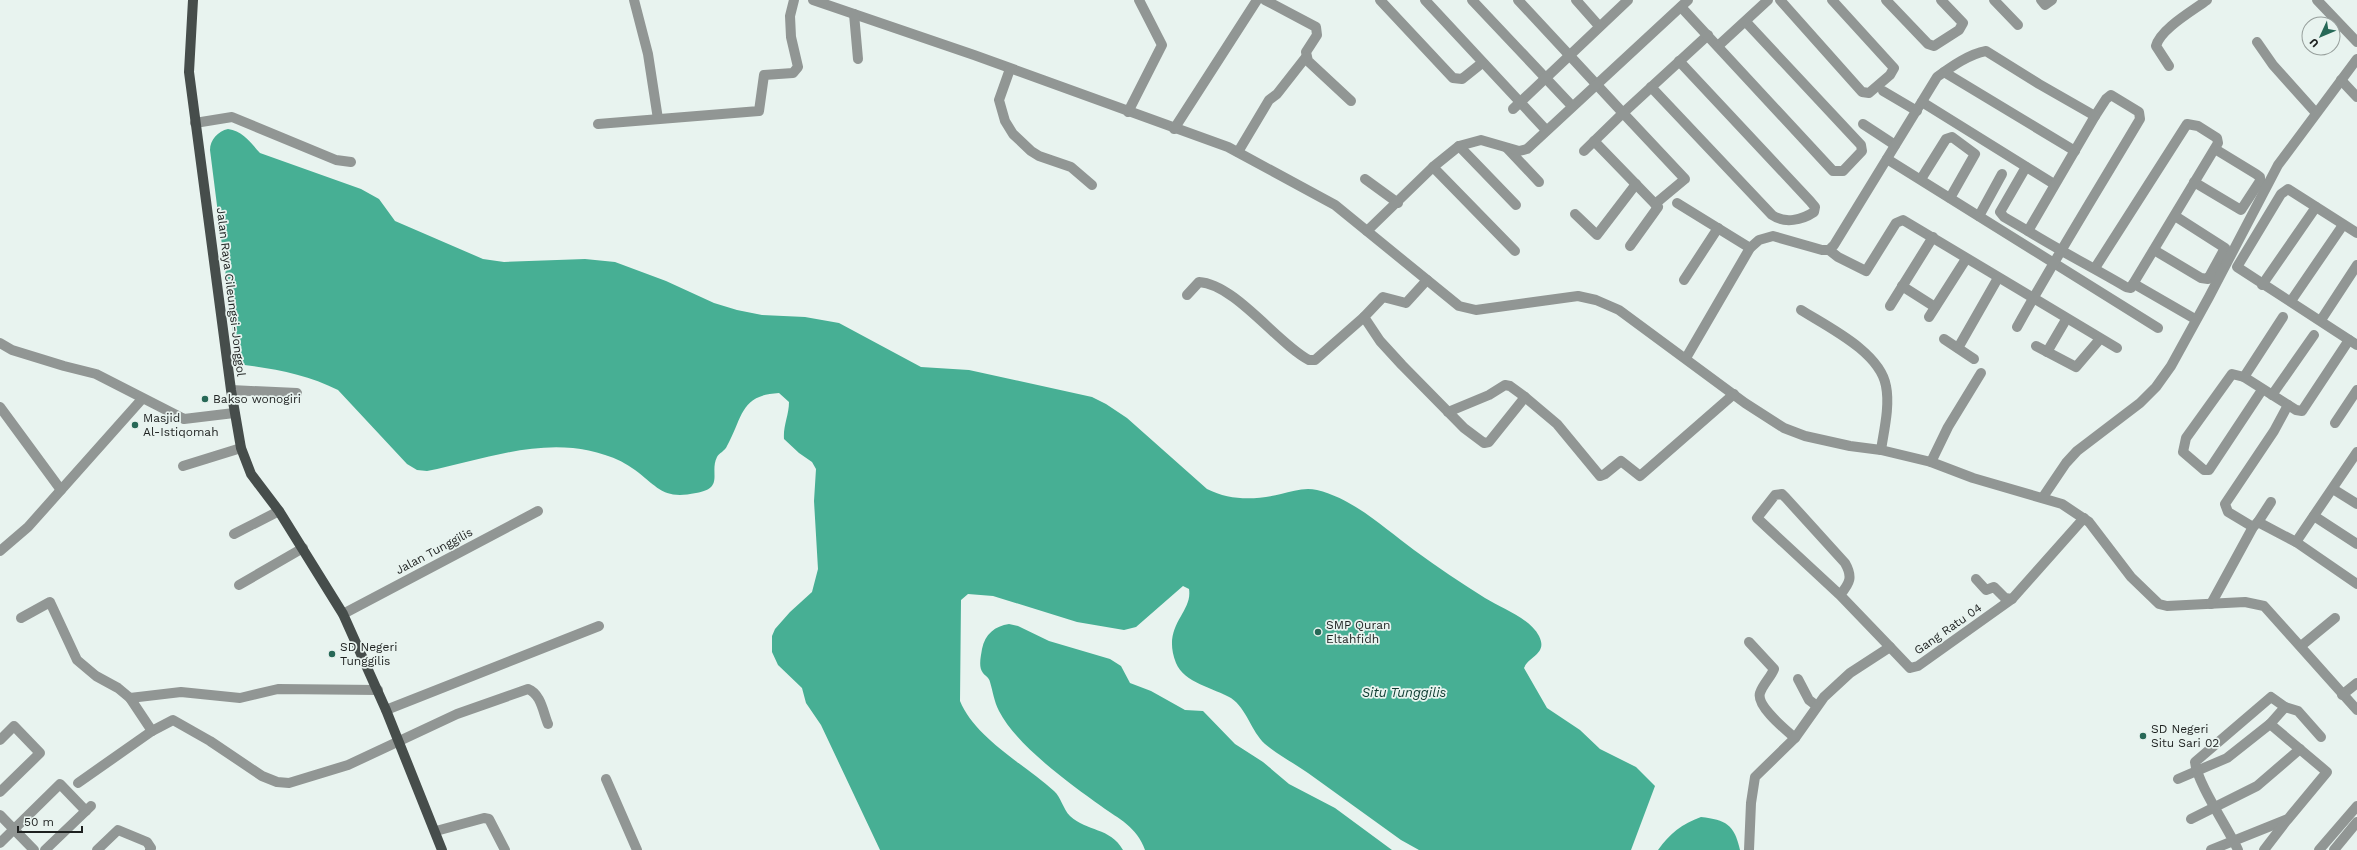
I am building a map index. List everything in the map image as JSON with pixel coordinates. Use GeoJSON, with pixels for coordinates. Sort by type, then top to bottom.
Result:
{"type":"FeatureCollection","features":[{"type":"Feature","properties":{"kind":"main road","name":"Jalan Raya Cileungsi-Jonggol"},"geometry":{"type":"LineString","coordinates":[[193,0],[190,72],[195,123],[234,413],[241,448],[251,474],[279,511],[343,614],[378,690],[398,743],[436,831],[442,850]]}},
{"type":"Feature","properties":{"kind":"street"},"geometry":{"type":"LineString","coordinates":[[634,0],[648,54],[658,119]]}},
{"type":"Feature","properties":{"kind":"street"},"geometry":{"type":"LineString","coordinates":[[598,124],[759,111],[764,76],[792,73],[798,67],[791,37],[790,16],[794,0]]}},
{"type":"Feature","properties":{"kind":"street"},"geometry":{"type":"LineString","coordinates":[[813,0],[1010,69],[1238,152],[1335,205],[1459,306],[1476,310],[1578,296],[1596,300],[1619,310],[1734,394],[1784,428],[1805,436],[1837,444],[1880,450],[1931,462],[1973,478],[2043,497],[2062,504],[2084,518],[2101,535],[2131,577],[2158,604],[2167,606],[2245,602],[2264,606],[2357,710]]}},
{"type":"Feature","properties":{"kind":"street"},"geometry":{"type":"LineString","coordinates":[[1128,112],[1162,45],[1138,0]]}},
{"type":"Feature","properties":{"kind":"street"},"geometry":{"type":"LineString","coordinates":[[1174,129],[1257,0]]}},
{"type":"Feature","properties":{"kind":"street"},"geometry":{"type":"LineString","coordinates":[[1238,152],[1269,100],[1277,94],[1306,57],[1306,52],[1317,35],[1316,27],[1265,0]]}},
{"type":"Feature","properties":{"kind":"street"},"geometry":{"type":"LineString","coordinates":[[1380,0],[1453,78],[1462,79],[1482,63]]}},
{"type":"Feature","properties":{"kind":"street"},"geometry":{"type":"LineString","coordinates":[[1425,0],[1482,63],[1516,106],[1546,130]]}},
{"type":"Feature","properties":{"kind":"street"},"geometry":{"type":"LineString","coordinates":[[1472,0],[1572,106]]}},
{"type":"Feature","properties":{"kind":"street"},"geometry":{"type":"LineString","coordinates":[[1518,0],[1685,179],[1655,204]]}},
{"type":"Feature","properties":{"kind":"street"},"geometry":{"type":"LineString","coordinates":[[1576,0],[1599,26]]}},
{"type":"Feature","properties":{"kind":"street"},"geometry":{"type":"LineString","coordinates":[[1516,106],[1569,54],[1628,0]]}},
{"type":"Feature","properties":{"kind":"street"},"geometry":{"type":"LineString","coordinates":[[1718,46],[1746,22],[1768,0]]}},
{"type":"Feature","properties":{"kind":"street"},"geometry":{"type":"LineString","coordinates":[[1780,0],[1862,92],[1869,93],[1890,75],[1894,68],[1832,0]]}},
{"type":"Feature","properties":{"kind":"street"},"geometry":{"type":"LineString","coordinates":[[1886,0],[1928,44],[1934,46],[1959,30],[1963,23],[1940,0]]}},
{"type":"Feature","properties":{"kind":"street"},"geometry":{"type":"LineString","coordinates":[[1994,0],[2018,25]]}},
{"type":"Feature","properties":{"kind":"street"},"geometry":{"type":"LineString","coordinates":[[2041,0],[2045,5],[2052,0]]}},
{"type":"Feature","properties":{"kind":"street"},"geometry":{"type":"LineString","coordinates":[[2169,66],[2156,46],[2157,41],[2169,29],[2208,0]]}},
{"type":"Feature","properties":{"kind":"street"},"geometry":{"type":"LineString","coordinates":[[2317,0],[2357,42]]}},
{"type":"Feature","properties":{"kind":"street"},"geometry":{"type":"LineString","coordinates":[[1367,231],[1398,203],[1433,167],[1459,146],[1481,140],[1523,151],[1685,3],[1708,35],[1833,171],[1843,171],[1862,152],[1861,145],[1746,22]]}},
{"type":"Feature","properties":{"kind":"street"},"geometry":{"type":"LineString","coordinates":[[854,14],[858,59]]}},
{"type":"Feature","properties":{"kind":"street"},"geometry":{"type":"LineString","coordinates":[[1584,151],[1708,35]]}},
{"type":"Feature","properties":{"kind":"street"},"geometry":{"type":"LineString","coordinates":[[2257,42],[2273,65],[2316,113]]}},
{"type":"Feature","properties":{"kind":"street"},"geometry":{"type":"LineString","coordinates":[[1829,250],[1937,77],[1978,52],[1986,51],[2095,116]]}},
{"type":"Feature","properties":{"kind":"street"},"geometry":{"type":"LineString","coordinates":[[1306,57],[1308,61],[1351,101]]}},
{"type":"Feature","properties":{"kind":"street"},"geometry":{"type":"LineString","coordinates":[[2043,497],[2066,463],[2077,451],[2140,403],[2156,387],[2171,366],[2278,165],[2357,59]]}},
{"type":"Feature","properties":{"kind":"street"},"geometry":{"type":"LineString","coordinates":[[1651,87],[1772,215],[1794,220],[1806,217],[1814,212],[1815,207],[1810,201],[1679,61]]}},
{"type":"Feature","properties":{"kind":"street"},"geometry":{"type":"LineString","coordinates":[[1010,69],[999,100],[1006,122],[1013,134],[1039,156],[1072,167],[1092,186]]}},
{"type":"Feature","properties":{"kind":"street"},"geometry":{"type":"LineString","coordinates":[[1944,72],[2075,150]]}},
{"type":"Feature","properties":{"kind":"street"},"geometry":{"type":"LineString","coordinates":[[2341,80],[2357,97]]}},
{"type":"Feature","properties":{"kind":"street"},"geometry":{"type":"LineString","coordinates":[[1883,91],[1919,107],[2054,184]]}},
{"type":"Feature","properties":{"kind":"street"},"geometry":{"type":"LineString","coordinates":[[2016,326],[2140,119],[2140,115],[2112,95],[2106,99],[2054,184],[2028,231]]}},
{"type":"Feature","properties":{"kind":"street"},"geometry":{"type":"LineString","coordinates":[[195,123],[232,117],[336,160],[351,162]]}},
{"type":"Feature","properties":{"kind":"street"},"geometry":{"type":"LineString","coordinates":[[1863,124],[1895,145]]}},
{"type":"Feature","properties":{"kind":"street"},"geometry":{"type":"LineString","coordinates":[[2026,167],[2000,212],[2004,217],[2126,287],[2131,288],[2215,149],[2218,143],[2217,138],[2198,126],[2187,124],[2095,268]]}},
{"type":"Feature","properties":{"kind":"street"},"geometry":{"type":"LineString","coordinates":[[1921,179],[1946,139],[1952,137],[1975,154],[1950,198]]}},
{"type":"Feature","properties":{"kind":"street"},"geometry":{"type":"LineString","coordinates":[[1594,141],[1658,207],[1630,246]]}},
{"type":"Feature","properties":{"kind":"street"},"geometry":{"type":"LineString","coordinates":[[1459,146],[1516,205]]}},
{"type":"Feature","properties":{"kind":"street"},"geometry":{"type":"LineString","coordinates":[[1507,148],[1539,182]]}},
{"type":"Feature","properties":{"kind":"street"},"geometry":{"type":"LineString","coordinates":[[2194,182],[2241,210],[2260,181],[2260,177],[2256,174],[2215,149]]}},
{"type":"Feature","properties":{"kind":"street"},"geometry":{"type":"LineString","coordinates":[[1887,159],[2158,328]]}},
{"type":"Feature","properties":{"kind":"street"},"geometry":{"type":"LineString","coordinates":[[1433,167],[1515,251]]}},
{"type":"Feature","properties":{"kind":"street"},"geometry":{"type":"LineString","coordinates":[[1979,216],[2002,174]]}},
{"type":"Feature","properties":{"kind":"street"},"geometry":{"type":"LineString","coordinates":[[1365,179],[1398,203]]}},
{"type":"Feature","properties":{"kind":"street"},"geometry":{"type":"LineString","coordinates":[[1575,214],[1596,235],[1636,184]]}},
{"type":"Feature","properties":{"kind":"street"},"geometry":{"type":"LineString","coordinates":[[2262,390],[2208,470],[2204,470],[2182,452],[2182,446],[2232,374],[2244,377],[2262,390],[2299,411],[2303,409],[2353,343],[2292,301],[2262,285],[2238,269],[2237,266],[2281,194],[2288,189],[2357,233]]}},
{"type":"Feature","properties":{"kind":"street"},"geometry":{"type":"LineString","coordinates":[[1677,203],[1750,248]]}},
{"type":"Feature","properties":{"kind":"street"},"geometry":{"type":"LineString","coordinates":[[2262,285],[2316,207]]}},
{"type":"Feature","properties":{"kind":"street"},"geometry":{"type":"LineString","coordinates":[[2154,250],[2201,278],[2208,280],[2225,248],[2175,216]]}},
{"type":"Feature","properties":{"kind":"street"},"geometry":{"type":"LineString","coordinates":[[1686,358],[1750,248],[1760,240],[1773,236],[1822,250],[1829,250],[1838,257],[1866,271],[1899,220],[1903,220],[1933,237],[1966,259],[2117,348]]}},
{"type":"Feature","properties":{"kind":"street"},"geometry":{"type":"LineString","coordinates":[[2292,301],[2343,225]]}},
{"type":"Feature","properties":{"kind":"street"},"geometry":{"type":"LineString","coordinates":[[1684,280],[1718,228]]}},
{"type":"Feature","properties":{"kind":"street"},"geometry":{"type":"LineString","coordinates":[[1890,306],[1933,237]]}},
{"type":"Feature","properties":{"kind":"street"},"geometry":{"type":"LineString","coordinates":[[1929,317],[1966,259]]}},
{"type":"Feature","properties":{"kind":"street"},"geometry":{"type":"LineString","coordinates":[[2321,320],[2357,265]]}},
{"type":"Feature","properties":{"kind":"street"},"geometry":{"type":"LineString","coordinates":[[1958,348],[1998,278]]}},
{"type":"Feature","properties":{"kind":"street"},"geometry":{"type":"LineString","coordinates":[[1187,295],[1200,282],[1216,286],[1246,308],[1303,356],[1309,360],[1315,360],[1364,317],[1383,298],[1406,303],[1427,280]]}},
{"type":"Feature","properties":{"kind":"street"},"geometry":{"type":"LineString","coordinates":[[2133,284],[2195,319]]}},
{"type":"Feature","properties":{"kind":"street"},"geometry":{"type":"LineString","coordinates":[[1902,286],[1935,307]]}},
{"type":"Feature","properties":{"kind":"street"},"geometry":{"type":"LineString","coordinates":[[1801,310],[1866,353],[1882,374],[1887,386],[1886,422],[1880,450]]}},
{"type":"Feature","properties":{"kind":"street"},"geometry":{"type":"LineString","coordinates":[[1364,317],[1380,341],[1448,412],[1482,443],[1488,444],[1525,398]]}},
{"type":"Feature","properties":{"kind":"street"},"geometry":{"type":"LineString","coordinates":[[2244,377],[2284,317]]}},
{"type":"Feature","properties":{"kind":"street"},"geometry":{"type":"LineString","coordinates":[[2047,352],[2064,324]]}},
{"type":"Feature","properties":{"kind":"street"},"geometry":{"type":"LineString","coordinates":[[2272,395],[2314,335]]}},
{"type":"Feature","properties":{"kind":"street"},"geometry":{"type":"LineString","coordinates":[[1944,339],[1974,359]]}},
{"type":"Feature","properties":{"kind":"street"},"geometry":{"type":"LineString","coordinates":[[2036,346],[2076,367],[2100,339]]}},
{"type":"Feature","properties":{"kind":"street"},"geometry":{"type":"LineString","coordinates":[[0,343],[12,350],[96,374],[142,399],[184,418],[234,413]]}},
{"type":"Feature","properties":{"kind":"street"},"geometry":{"type":"LineString","coordinates":[[1931,462],[1948,427],[1981,373]]}},
{"type":"Feature","properties":{"kind":"street"},"geometry":{"type":"LineString","coordinates":[[1448,412],[1489,395],[1505,385],[1510,386],[1557,424],[1597,473],[1602,476],[1621,461],[1639,476],[1642,475],[1734,394]]}},
{"type":"Feature","properties":{"kind":"street"},"geometry":{"type":"LineString","coordinates":[[231,390],[297,393]]}},
{"type":"Feature","properties":{"kind":"street"},"geometry":{"type":"LineString","coordinates":[[2335,423],[2357,390]]}},
{"type":"Feature","properties":{"kind":"street"},"geometry":{"type":"LineString","coordinates":[[0,551],[28,527],[142,399]]}},
{"type":"Feature","properties":{"kind":"street"},"geometry":{"type":"LineString","coordinates":[[2288,405],[2274,431],[2225,504],[2228,512],[2296,542],[2357,584]]}},
{"type":"Feature","properties":{"kind":"street"},"geometry":{"type":"LineString","coordinates":[[0,407],[61,490]]}},
{"type":"Feature","properties":{"kind":"street"},"geometry":{"type":"LineString","coordinates":[[183,466],[241,448]]}},
{"type":"Feature","properties":{"kind":"street"},"geometry":{"type":"LineString","coordinates":[[2296,542],[2357,452]]}},
{"type":"Feature","properties":{"kind":"street"},"geometry":{"type":"LineString","coordinates":[[2333,489],[2357,504]]}},
{"type":"Feature","properties":{"kind":"street"},"geometry":{"type":"LineString","coordinates":[[1749,850],[1751,803],[1755,777],[1795,738],[1816,706],[1850,673],[1890,647],[1840,595],[1757,518],[1775,495],[1782,494],[1844,563],[1850,575],[1850,582],[1840,595]]}},
{"type":"Feature","properties":{"kind":"street"},"geometry":{"type":"LineString","coordinates":[[2211,604],[2256,524],[2271,502]]}},
{"type":"Feature","properties":{"kind":"street"},"geometry":{"type":"LineString","coordinates":[[234,534],[279,511]]}},
{"type":"Feature","properties":{"kind":"street","name":"Jalan Tunggilis"},"geometry":{"type":"LineString","coordinates":[[343,614],[538,511]]}},
{"type":"Feature","properties":{"kind":"street"},"geometry":{"type":"LineString","coordinates":[[2314,516],[2357,544]]}},
{"type":"Feature","properties":{"kind":"street","name":"Gang Ratu 04"},"geometry":{"type":"LineString","coordinates":[[1890,647],[1907,666],[1914,668],[2012,599],[2084,518]]}},
{"type":"Feature","properties":{"kind":"street"},"geometry":{"type":"LineString","coordinates":[[239,585],[303,548]]}},
{"type":"Feature","properties":{"kind":"street"},"geometry":{"type":"LineString","coordinates":[[1976,579],[1986,590],[1994,586],[2005,598],[2012,599]]}},
{"type":"Feature","properties":{"kind":"street"},"geometry":{"type":"LineString","coordinates":[[21,618],[50,602],[78,660],[96,676],[118,688],[130,698],[152,731]]}},
{"type":"Feature","properties":{"kind":"street"},"geometry":{"type":"LineString","coordinates":[[2301,646],[2335,618]]}},
{"type":"Feature","properties":{"kind":"street"},"geometry":{"type":"LineString","coordinates":[[386,710],[599,626]]}},
{"type":"Feature","properties":{"kind":"street"},"geometry":{"type":"LineString","coordinates":[[1749,642],[1774,669],[1760,691],[1759,696],[1761,702],[1774,718],[1795,738]]}},
{"type":"Feature","properties":{"kind":"street"},"geometry":{"type":"LineString","coordinates":[[1798,679],[1809,700],[1816,706]]}},
{"type":"Feature","properties":{"kind":"street"},"geometry":{"type":"LineString","coordinates":[[2342,695],[2357,683]]}},
{"type":"Feature","properties":{"kind":"street"},"geometry":{"type":"LineString","coordinates":[[130,698],[181,692],[240,698],[278,689],[378,690]]}},
{"type":"Feature","properties":{"kind":"street"},"geometry":{"type":"LineString","coordinates":[[78,783],[152,731],[173,720],[262,776],[277,782],[289,783],[348,765],[398,743],[457,714],[528,690],[534,692],[538,697],[548,724]]}},
{"type":"Feature","properties":{"kind":"street"},"geometry":{"type":"LineString","coordinates":[[2236,846],[2215,807],[2195,762],[2267,698],[2274,698],[2285,707],[2298,711],[2321,737]]}},
{"type":"Feature","properties":{"kind":"street"},"geometry":{"type":"LineString","coordinates":[[2178,779],[2197,769],[2227,758],[2270,724],[2285,707]]}},
{"type":"Feature","properties":{"kind":"street"},"geometry":{"type":"LineString","coordinates":[[2264,850],[2327,772],[2270,724]]}},
{"type":"Feature","properties":{"kind":"street"},"geometry":{"type":"LineString","coordinates":[[0,740],[14,726],[40,753],[0,792]]}},
{"type":"Feature","properties":{"kind":"street"},"geometry":{"type":"LineString","coordinates":[[2191,819],[2257,786],[2300,749]]}},
{"type":"Feature","properties":{"kind":"street"},"geometry":{"type":"LineString","coordinates":[[606,779],[636,850]]}},
{"type":"Feature","properties":{"kind":"street"},"geometry":{"type":"LineString","coordinates":[[0,843],[60,784],[88,808],[45,850]]}},
{"type":"Feature","properties":{"kind":"street"},"geometry":{"type":"LineString","coordinates":[[2319,850],[2357,806]]}},
{"type":"Feature","properties":{"kind":"street"},"geometry":{"type":"LineString","coordinates":[[0,815],[34,850]]}},
{"type":"Feature","properties":{"kind":"street"},"geometry":{"type":"LineString","coordinates":[[436,831],[484,818],[489,819],[505,850]]}},
{"type":"Feature","properties":{"kind":"street"},"geometry":{"type":"LineString","coordinates":[[2211,850],[2236,846],[2288,819]]}},
{"type":"Feature","properties":{"kind":"street"},"geometry":{"type":"LineString","coordinates":[[2334,850],[2357,822]]}},
{"type":"Feature","properties":{"kind":"street"},"geometry":{"type":"LineString","coordinates":[[97,850],[118,830],[147,842],[151,848],[150,850]]}},
{"type":"Feature","properties":{"kind":"water","name":"Situ Tunggilis"},"geometry":{"type":"Polygon","coordinates":[[[228,129],[242,135],[260,153],[361,189],[379,199],[395,221],[483,259],[504,262],[585,259],[615,262],[666,281],[714,303],[737,310],[762,315],[805,317],[839,323],[921,367],[969,370],[1092,397],[1106,404],[1127,418],[1207,489],[1216,493],[1225,496],[1253,498],[1312,489],[1331,494],[1344,500],[1368,515],[1449,575],[1485,598],[1515,614],[1535,630],[1541,642],[1540,651],[1526,664],[1524,668],[1547,708],[1580,730],[1600,749],[1636,767],[1655,786],[1631,850],[1419,850],[1401,840],[1265,744],[1256,733],[1241,708],[1231,698],[1192,680],[1180,670],[1172,650],[1172,639],[1178,621],[1187,605],[1189,598],[1189,589],[1183,586],[1136,627],[1124,630],[1077,622],[993,596],[968,594],[961,600],[960,701],[967,714],[988,739],[1054,791],[1070,816],[1084,825],[1112,837],[1123,850],[880,850],[821,725],[806,703],[802,688],[778,665],[772,652],[772,636],[775,629],[790,612],[812,592],[818,569],[814,501],[816,469],[812,462],[799,453],[784,439],[784,430],[789,402],[779,393],[757,398],[750,403],[744,409],[726,448],[717,457],[714,469],[713,484],[705,491],[696,493],[676,495],[668,493],[656,487],[621,461],[597,452],[573,448],[536,448],[499,454],[427,471],[417,470],[407,464],[338,390],[326,384],[289,372],[237,364],[210,150],[211,143],[215,136],[228,129]]]}},
{"type":"Feature","properties":{"kind":"water"},"geometry":{"type":"Polygon","coordinates":[[[1009,624],[1018,626],[1049,641],[1110,659],[1121,666],[1130,683],[1151,691],[1185,710],[1203,711],[1235,744],[1263,762],[1289,784],[1335,808],[1392,850],[1145,850],[1142,842],[1127,824],[1059,775],[1045,763],[1018,737],[1007,724],[999,711],[989,680],[981,671],[980,665],[983,644],[988,635],[995,629],[1009,624]]]}},
{"type":"Feature","properties":{"kind":"water"},"geometry":{"type":"Polygon","coordinates":[[[1701,817],[1717,820],[1728,825],[1735,834],[1740,850],[1658,850],[1677,830],[1701,817]]]}},
{"type":"Feature","properties":{"kind":"place","name":"Bakso wonogiri"},"geometry":{"type":"Point","coordinates":[205,399]}},
{"type":"Feature","properties":{"kind":"place","name":"Masjid Al-Istiqomah"},"geometry":{"type":"Point","coordinates":[135,425]}},
{"type":"Feature","properties":{"kind":"place","name":"SMP Quran Eltahfidh"},"geometry":{"type":"Point","coordinates":[1318,632]}},
{"type":"Feature","properties":{"kind":"place","name":"SD Negeri Tunggilis"},"geometry":{"type":"Point","coordinates":[332,654]}},
{"type":"Feature","properties":{"kind":"place","name":"SD Negeri Situ Sari 02"},"geometry":{"type":"Point","coordinates":[2143,736]}}]}
